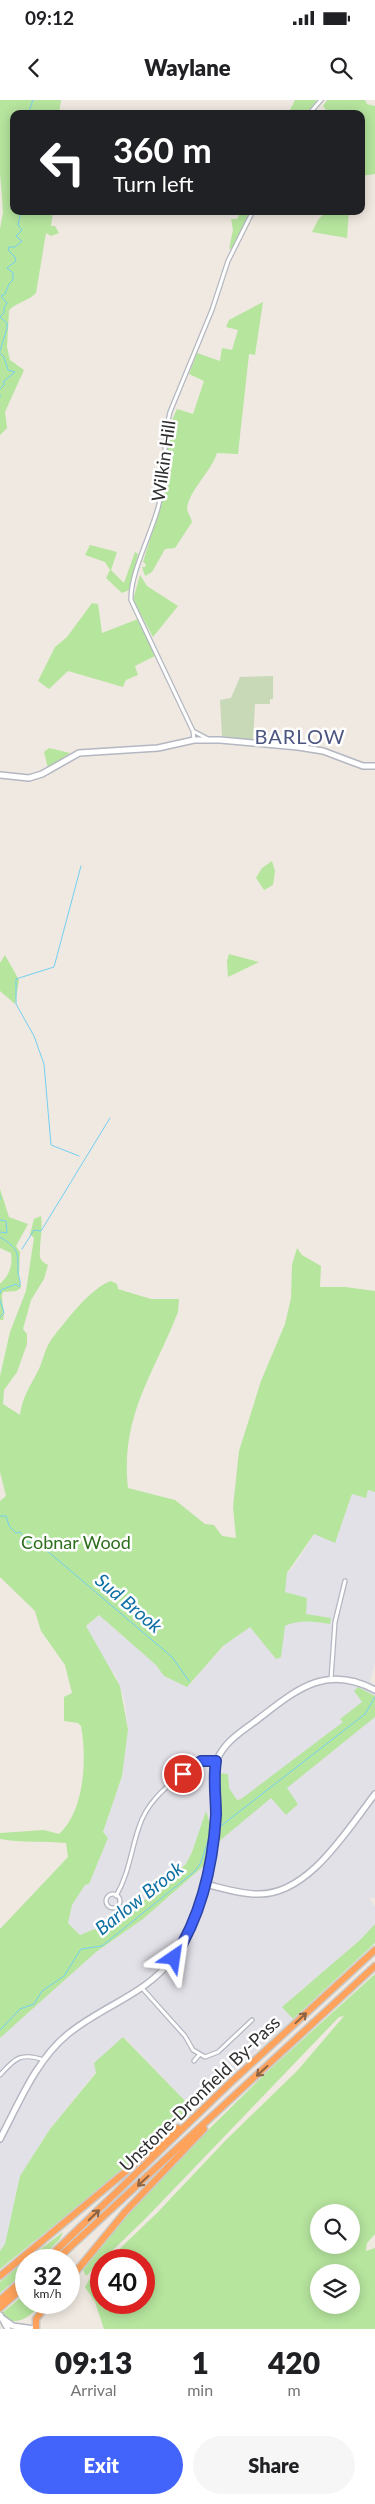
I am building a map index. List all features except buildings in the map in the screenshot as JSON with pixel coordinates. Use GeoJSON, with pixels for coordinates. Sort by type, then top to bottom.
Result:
{"type":"FeatureCollection","features":[{"type":"Feature","properties":{"kind":"highway","name":"Unstone-Dronfield By-Pass"},"geometry":{"type":"LineString","coordinates":[[57,2249],[229,2084],[375,1950]]}},
{"type":"Feature","properties":{"kind":"highway","name":"Unstone-Dronfield By-Pass"},"geometry":{"type":"LineString","coordinates":[[68,2249],[375,1966]]}},
{"type":"Feature","properties":{"kind":"highway"},"geometry":{"type":"LineString","coordinates":[[0,2276],[117,2181],[229,2084]]}},
{"type":"Feature","properties":{"kind":"highway"},"geometry":{"type":"LineString","coordinates":[[80,2266],[105,2234],[227,2104]]}},
{"type":"Feature","properties":{"kind":"highway"},"geometry":{"type":"LineString","coordinates":[[2,2302],[15,2288]]}},
{"type":"Feature","properties":{"kind":"highway"},"geometry":{"type":"LineString","coordinates":[[2,2302],[15,2293]]}},
{"type":"Feature","properties":{"kind":"highway"},"geometry":{"type":"LineString","coordinates":[[35,2329],[36,2319],[40,2314]]}},
{"type":"Feature","properties":{"kind":"street"},"geometry":{"type":"LineString","coordinates":[[312,110],[321,100]]}},
{"type":"Feature","properties":{"kind":"street","name":"Wilkin Hill"},"geometry":{"type":"LineString","coordinates":[[194,740],[193,731],[131,600],[131,592],[142,550],[158,508],[166,428],[170,412],[177,392],[199,346],[228,261],[251,215]]}},
{"type":"Feature","properties":{"kind":"street"},"geometry":{"type":"LineString","coordinates":[[193,731],[209,740]]}},
{"type":"Feature","properties":{"kind":"street"},"geometry":{"type":"LineString","coordinates":[[0,775],[30,778],[42,774],[65,759],[79,753],[158,748],[194,740],[323,751],[363,766],[375,766]]}},
{"type":"Feature","properties":{"kind":"street"},"geometry":{"type":"LineString","coordinates":[[331,1679],[335,1622],[345,1581]]}},
{"type":"Feature","properties":{"kind":"street"},"geometry":{"type":"LineString","coordinates":[[0,2139],[55,2046],[76,2028],[142,1988],[166,1967],[185,1939],[196,1916],[205,1884],[215,1825],[216,1761],[231,1740],[296,1691],[311,1683],[331,1679],[356,1682],[372,1689]]}},
{"type":"Feature","properties":{"kind":"street"},"geometry":{"type":"LineString","coordinates":[[116,1896],[130,1863],[139,1826],[162,1790],[195,1765],[207,1760],[216,1761]]}},
{"type":"Feature","properties":{"kind":"street"},"geometry":{"type":"LineString","coordinates":[[205,1884],[258,1894],[273,1893],[292,1886],[312,1871],[375,1794]]}},
{"type":"Feature","properties":{"kind":"street"},"geometry":{"type":"LineString","coordinates":[[116,1896],[119,1901],[118,1905],[113,1908],[109,1907],[106,1901],[108,1897],[116,1896]]}},
{"type":"Feature","properties":{"kind":"street"},"geometry":{"type":"LineString","coordinates":[[142,1988],[185,2036],[199,2055],[205,2057],[218,2052],[252,2020]]}},
{"type":"Feature","properties":{"kind":"street"},"geometry":{"type":"LineString","coordinates":[[194,2061],[199,2055]]}},
{"type":"Feature","properties":{"kind":"street"},"geometry":{"type":"LineString","coordinates":[[0,2075],[19,2057],[28,2056],[45,2060]]}},
{"type":"Feature","properties":{"kind":"street"},"geometry":{"type":"LineString","coordinates":[[1,2317],[13,2326],[35,2329]]}},
{"type":"Feature","properties":{"kind":"street"},"geometry":{"type":"LineString","coordinates":[[1,2317],[8,2329]]}},
{"type":"Feature","properties":{"kind":"shaded area"},"geometry":{"type":"Polygon","coordinates":[[[368,1490],[375,1492],[375,1664],[370,1681],[375,1685],[375,1898],[369,1898],[375,1906],[375,1924],[360,1940],[282,2007],[293,2019],[192,2108],[124,2037],[50,2129],[20,2176],[5,2245],[0,2251],[0,2038],[96,1952],[143,1919],[207,1863],[210,1824],[206,1812],[186,1864],[133,1910],[112,1922],[80,1935],[68,1923],[72,1905],[85,1885],[89,1884],[108,1838],[103,1832],[122,1776],[128,1730],[124,1698],[115,1674],[108,1666],[86,1626],[99,1615],[156,1665],[164,1676],[187,1687],[293,1567],[315,1533],[335,1543],[352,1494],[368,1490]]]}},
{"type":"Feature","properties":{"kind":"green space"},"geometry":{"type":"Polygon","coordinates":[[[0,100],[61,100],[60,110],[10,110],[10,215],[52,215],[51,226],[55,226],[59,233],[51,236],[46,233],[36,293],[9,310],[7,347],[10,360],[24,370],[5,412],[7,428],[0,435],[0,229],[3,212],[0,173],[0,100]]]}},
{"type":"Feature","properties":{"kind":"green space"},"geometry":{"type":"Polygon","coordinates":[[[295,100],[317,100],[309,110],[290,110],[295,100]]]}},
{"type":"Feature","properties":{"kind":"green space"},"geometry":{"type":"Polygon","coordinates":[[[327,100],[365,100],[367,104],[375,106],[375,174],[365,175],[365,110],[326,110],[323,106],[327,100]]]}},
{"type":"Feature","properties":{"kind":"green space"},"geometry":{"type":"Polygon","coordinates":[[[239,215],[248,215],[233,248],[229,249],[233,230],[231,219],[237,219],[239,215]]]}},
{"type":"Feature","properties":{"kind":"green space"},"geometry":{"type":"Polygon","coordinates":[[[322,215],[349,215],[347,238],[312,232],[322,215]]]}},
{"type":"Feature","properties":{"kind":"green space"},"geometry":{"type":"Polygon","coordinates":[[[263,302],[255,355],[249,354],[238,454],[217,453],[189,501],[187,510],[192,522],[175,548],[165,549],[152,572],[145,576],[142,567],[145,567],[146,564],[143,562],[166,488],[168,429],[177,409],[193,414],[204,381],[189,374],[197,353],[220,361],[222,348],[232,350],[238,330],[226,327],[229,320],[263,302]]]}},
{"type":"Feature","properties":{"kind":"green space"},"geometry":{"type":"Polygon","coordinates":[[[90,545],[117,552],[111,570],[124,583],[135,552],[138,554],[129,590],[122,593],[106,578],[110,570],[105,562],[85,555],[90,545]]]}},
{"type":"Feature","properties":{"kind":"green space"},"geometry":{"type":"Polygon","coordinates":[[[140,575],[147,586],[178,606],[153,637],[133,600],[140,575]]]}},
{"type":"Feature","properties":{"kind":"green space"},"geometry":{"type":"Polygon","coordinates":[[[92,603],[98,604],[102,633],[138,619],[155,656],[135,666],[138,675],[126,680],[123,687],[68,671],[49,689],[38,681],[55,647],[67,637],[92,603]]]}},
{"type":"Feature","properties":{"kind":"green space"},"geometry":{"type":"Polygon","coordinates":[[[273,676],[273,699],[270,699],[270,704],[255,704],[253,741],[222,736],[220,700],[231,698],[240,677],[273,676]]]}},
{"type":"Feature","properties":{"kind":"green space"},"geometry":{"type":"Polygon","coordinates":[[[49,748],[70,753],[48,768],[44,752],[49,748]]]}},
{"type":"Feature","properties":{"kind":"green space"},"geometry":{"type":"Polygon","coordinates":[[[272,861],[275,871],[273,885],[264,890],[256,878],[262,868],[272,861]]]}},
{"type":"Feature","properties":{"kind":"green space"},"geometry":{"type":"Polygon","coordinates":[[[229,954],[259,962],[228,977],[227,961],[229,954]]]}},
{"type":"Feature","properties":{"kind":"green space"},"geometry":{"type":"Polygon","coordinates":[[[5,955],[19,980],[15,1004],[0,991],[0,963],[5,955]]]}},
{"type":"Feature","properties":{"kind":"green space"},"geometry":{"type":"Polygon","coordinates":[[[0,1189],[9,1217],[28,1224],[16,1246],[20,1252],[19,1275],[21,1288],[16,1291],[3,1292],[3,1320],[0,1320],[0,1284],[10,1270],[11,1253],[0,1248],[0,1189]]]}},
{"type":"Feature","properties":{"kind":"green space","name":"Cobnar Wood"},"geometry":{"type":"Polygon","coordinates":[[[41,1216],[40,1257],[48,1265],[44,1279],[31,1300],[23,1329],[27,1334],[27,1344],[17,1372],[4,1390],[3,1404],[20,1415],[25,1397],[51,1340],[78,1306],[103,1285],[111,1281],[117,1284],[118,1289],[151,1299],[179,1299],[178,1312],[141,1396],[134,1417],[129,1439],[127,1462],[128,1488],[175,1500],[205,1524],[214,1525],[222,1536],[236,1538],[233,1507],[239,1451],[261,1381],[285,1324],[291,1298],[292,1265],[297,1248],[302,1255],[321,1266],[320,1287],[345,1287],[375,1291],[375,1492],[368,1490],[366,1498],[352,1494],[335,1543],[314,1534],[287,1573],[285,1592],[307,1598],[306,1614],[331,1618],[330,1624],[302,1622],[285,1626],[281,1657],[276,1659],[250,1627],[223,1646],[187,1687],[164,1676],[156,1665],[99,1615],[86,1626],[120,1686],[128,1730],[122,1776],[103,1832],[108,1838],[89,1884],[85,1885],[72,1905],[68,1923],[80,1935],[112,1922],[133,1910],[186,1864],[206,1811],[210,1824],[207,1863],[143,1919],[96,1952],[0,2038],[0,1929],[68,1857],[66,1843],[0,1839],[0,1833],[44,1830],[59,1834],[68,1824],[74,1812],[79,1798],[84,1768],[81,1726],[78,1723],[64,1721],[64,1697],[72,1693],[65,1665],[41,1631],[35,1611],[0,1577],[0,1501],[6,1496],[0,1472],[0,1376],[10,1332],[26,1291],[34,1238],[30,1234],[34,1219],[41,1216]]]}},
{"type":"Feature","properties":{"kind":"green space"},"geometry":{"type":"Polygon","coordinates":[[[358,1687],[375,1696],[375,1717],[287,1788],[298,1804],[286,1815],[271,1798],[217,1843],[218,1773],[228,1774],[229,1788],[237,1800],[241,1799],[343,1722],[340,1719],[362,1702],[354,1691],[358,1687]]]}},
{"type":"Feature","properties":{"kind":"green space"},"geometry":{"type":"Polygon","coordinates":[[[375,1924],[375,1943],[293,2019],[282,2007],[360,1940],[375,1924]]]}},
{"type":"Feature","properties":{"kind":"green space"},"geometry":{"type":"Polygon","coordinates":[[[375,1974],[375,2234],[367,2243],[366,2251],[375,2248],[375,2329],[104,2329],[99,2314],[155,2314],[155,2249],[119,2249],[157,2213],[225,2141],[297,2071],[344,2016],[339,2017],[114,2249],[99,2249],[109,2235],[202,2136],[268,2071],[375,1974]]]}},
{"type":"Feature","properties":{"kind":"green space"},"geometry":{"type":"Polygon","coordinates":[[[123,2037],[192,2108],[94,2193],[25,2249],[15,2249],[15,2257],[0,2269],[0,2251],[5,2244],[20,2176],[50,2129],[96,2073],[94,2063],[123,2037]]]}},
{"type":"Feature","properties":{"kind":"green space"},"geometry":{"type":"Polygon","coordinates":[[[63,2232],[60,2239],[50,2249],[41,2249],[63,2232]]]}},
{"type":"Feature","properties":{"kind":"green space"},"geometry":{"type":"Polygon","coordinates":[[[90,2261],[90,2272],[86,2276],[83,2270],[90,2261]]]}},
{"type":"Feature","properties":{"kind":"green space"},"geometry":{"type":"Polygon","coordinates":[[[15,2269],[15,2280],[0,2293],[0,2282],[15,2269]]]}},
{"type":"Feature","properties":{"kind":"green space"},"geometry":{"type":"Polygon","coordinates":[[[90,2279],[90,2294],[85,2287],[90,2279]]]}},
{"type":"Feature","properties":{"kind":"green space"},"geometry":{"type":"Polygon","coordinates":[[[15,2302],[15,2314],[32,2314],[24,2319],[9,2321],[2,2313],[15,2302]]]}},
{"type":"Feature","properties":{"kind":"waterway","name":"Sud Brook"},"geometry":{"type":"LineString","coordinates":[[29,110],[33,100]]}},
{"type":"Feature","properties":{"kind":"waterway","name":"Sud Brook"},"geometry":{"type":"LineString","coordinates":[[0,351],[7,328],[7,323],[0,317],[4,313],[7,303],[1,296],[5,294],[13,280],[13,273],[7,268],[16,261],[15,257],[8,250],[9,247],[15,247],[22,241],[16,236],[22,230],[18,225],[20,215]]}},
{"type":"Feature","properties":{"kind":"waterway","name":"Sud Brook"},"geometry":{"type":"LineString","coordinates":[[0,353],[4,357],[8,370],[15,372],[4,381],[4,385],[0,389]]}},
{"type":"Feature","properties":{"kind":"waterway"},"geometry":{"type":"LineString","coordinates":[[79,1156],[51,1145],[44,1064],[34,1036],[16,1004],[16,979],[54,967],[81,866]]}},
{"type":"Feature","properties":{"kind":"waterway"},"geometry":{"type":"LineString","coordinates":[[22,1249],[34,1230],[41,1231],[110,1118]]}},
{"type":"Feature","properties":{"kind":"waterway","name":"Sud Brook"},"geometry":{"type":"LineString","coordinates":[[0,1220],[6,1221],[7,1233],[0,1232]]}},
{"type":"Feature","properties":{"kind":"waterway","name":"Sud Brook"},"geometry":{"type":"LineString","coordinates":[[0,1237],[14,1247],[16,1251],[20,1283],[19,1287],[16,1284],[1,1290],[0,1294]]}},
{"type":"Feature","properties":{"kind":"waterway","name":"Sud Brook"},"geometry":{"type":"LineString","coordinates":[[0,1300],[4,1313],[0,1317]]}},
{"type":"Feature","properties":{"kind":"waterway","name":"Sud Brook"},"geometry":{"type":"LineString","coordinates":[[0,1516],[6,1516],[9,1526],[16,1533],[20,1532],[26,1541],[45,1549],[172,1657],[189,1681]]}},
{"type":"Feature","properties":{"kind":"waterway","name":"Barlow Brook"},"geometry":{"type":"LineString","coordinates":[[217,1829],[365,1714],[375,1697]]}},
{"type":"Feature","properties":{"kind":"waterway","name":"Barlow Brook"},"geometry":{"type":"LineString","coordinates":[[0,2030],[20,2009],[34,2004],[42,1991],[64,1976],[81,1949],[102,1946],[195,1871],[201,1862],[213,1833]]}},
{"type":"Feature","properties":{"kind":"district","name":"BARLOW"},"geometry":{"type":"Point","coordinates":[300,737]}},
{"type":"Feature","properties":{"kind":"route"},"geometry":{"type":"LineString","coordinates":[[174,1958],[196,1916],[210,1860],[216,1818],[214,1781],[216,1761],[201,1761],[183,1774]]}}]}
